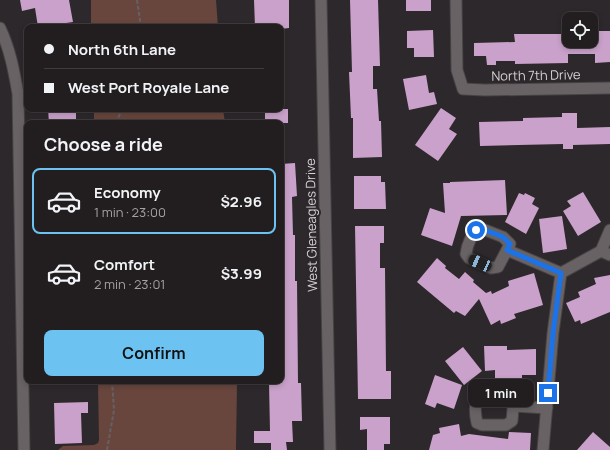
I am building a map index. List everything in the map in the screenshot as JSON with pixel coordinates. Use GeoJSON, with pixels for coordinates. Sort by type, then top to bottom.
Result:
{"type":"FeatureCollection","features":[{"type":"Feature","properties":{"kind":"street","name":"West Gleneagles Drive"},"geometry":{"type":"LineString","coordinates":[[321,0],[330,450]]}},
{"type":"Feature","properties":{"kind":"street","name":"North 7th Drive"},"geometry":{"type":"LineString","coordinates":[[456,0],[457,70],[463,89],[610,88]]}},
{"type":"Feature","properties":{"kind":"street"},"geometry":{"type":"LineString","coordinates":[[0,28],[13,64],[18,94],[24,450]]}},
{"type":"Feature","properties":{"kind":"street"},"geometry":{"type":"LineString","coordinates":[[507,250],[561,273],[605,253],[610,230]]}},
{"type":"Feature","properties":{"kind":"street"},"geometry":{"type":"LineString","coordinates":[[543,450],[553,333],[561,273]]}},
{"type":"Feature","properties":{"kind":"street"},"geometry":{"type":"LineString","coordinates":[[514,406],[547,408]]}},
{"type":"Feature","properties":{"kind":"path"},"geometry":{"type":"LineString","coordinates":[[137,0],[139,24]]}},
{"type":"Feature","properties":{"kind":"path"},"geometry":{"type":"LineString","coordinates":[[107,450],[114,410],[112,384]]}},
{"type":"Feature","properties":{"kind":"shaded area"},"geometry":{"type":"Polygon","coordinates":[[[91,0],[216,0],[218,24],[91,24],[91,0]]]}},
{"type":"Feature","properties":{"kind":"shaded area"},"geometry":{"type":"Polygon","coordinates":[[[94,112],[223,112],[225,120],[94,120],[94,112]]]}},
{"type":"Feature","properties":{"kind":"shaded area"},"geometry":{"type":"Polygon","coordinates":[[[98,384],[237,384],[236,450],[58,450],[63,446],[94,445],[98,443],[98,384]]]}},
{"type":"Feature","properties":{"kind":"building"},"geometry":{"type":"Polygon","coordinates":[[[20,0],[69,0],[73,22],[59,24],[38,24],[35,8],[22,11],[20,0]]]}},
{"type":"Feature","properties":{"kind":"building"},"geometry":{"type":"Polygon","coordinates":[[[254,0],[289,0],[289,28],[284,29],[284,24],[255,24],[254,0]]]}},
{"type":"Feature","properties":{"kind":"building"},"geometry":{"type":"Polygon","coordinates":[[[350,0],[378,0],[380,66],[373,66],[373,89],[377,89],[379,121],[381,121],[382,157],[353,158],[353,118],[351,118],[349,72],[352,72],[350,0]]]}},
{"type":"Feature","properties":{"kind":"building"},"geometry":{"type":"Polygon","coordinates":[[[406,0],[431,0],[431,11],[406,11],[406,0]]]}},
{"type":"Feature","properties":{"kind":"building"},"geometry":{"type":"Polygon","coordinates":[[[433,30],[434,57],[414,57],[414,48],[407,48],[407,31],[433,30]]]}},
{"type":"Feature","properties":{"kind":"building"},"geometry":{"type":"Polygon","coordinates":[[[598,31],[610,31],[610,62],[595,63],[595,54],[568,54],[568,63],[515,64],[515,61],[496,61],[496,65],[487,65],[486,56],[474,56],[474,43],[515,42],[514,34],[562,34],[562,48],[598,48],[598,31]]]}},
{"type":"Feature","properties":{"kind":"building"},"geometry":{"type":"Polygon","coordinates":[[[426,75],[429,93],[434,92],[437,104],[409,110],[403,79],[426,75]]]}},
{"type":"Feature","properties":{"kind":"building"},"geometry":{"type":"Polygon","coordinates":[[[441,108],[456,118],[449,129],[457,134],[438,161],[415,145],[441,108]]]}},
{"type":"Feature","properties":{"kind":"building"},"geometry":{"type":"Polygon","coordinates":[[[284,109],[288,109],[288,123],[284,123],[284,120],[265,120],[265,112],[284,112],[284,109]]]}},
{"type":"Feature","properties":{"kind":"building"},"geometry":{"type":"Polygon","coordinates":[[[48,112],[76,112],[76,120],[49,120],[48,112]]]}},
{"type":"Feature","properties":{"kind":"building"},"geometry":{"type":"Polygon","coordinates":[[[562,113],[577,113],[577,128],[610,127],[610,144],[573,145],[573,149],[563,149],[563,144],[480,146],[479,122],[523,121],[523,118],[562,117],[562,113]]]}},
{"type":"Feature","properties":{"kind":"building"},"geometry":{"type":"Polygon","coordinates":[[[295,163],[297,196],[292,197],[293,235],[295,235],[295,281],[297,281],[298,383],[301,383],[302,421],[292,421],[293,442],[286,442],[287,450],[271,450],[271,443],[254,443],[254,431],[270,431],[269,384],[284,384],[284,164],[295,163]]]}},
{"type":"Feature","properties":{"kind":"building"},"geometry":{"type":"Polygon","coordinates":[[[354,176],[381,176],[381,182],[385,182],[386,209],[354,209],[354,176]]]}},
{"type":"Feature","properties":{"kind":"building"},"geometry":{"type":"Polygon","coordinates":[[[505,180],[507,215],[461,216],[452,246],[421,235],[430,208],[445,213],[443,183],[505,180]]]}},
{"type":"Feature","properties":{"kind":"building"},"geometry":{"type":"Polygon","coordinates":[[[583,192],[601,222],[578,236],[563,211],[571,206],[567,201],[583,192]]]}},
{"type":"Feature","properties":{"kind":"building"},"geometry":{"type":"Polygon","coordinates":[[[519,193],[524,195],[525,193],[535,198],[532,204],[539,208],[526,234],[505,222],[519,193]]]}},
{"type":"Feature","properties":{"kind":"building"},"geometry":{"type":"Polygon","coordinates":[[[562,216],[567,249],[543,253],[539,219],[562,216]]]}},
{"type":"Feature","properties":{"kind":"building"},"geometry":{"type":"Polygon","coordinates":[[[355,226],[384,226],[384,243],[380,243],[380,268],[385,268],[386,371],[391,371],[391,399],[358,399],[355,226]]]}},
{"type":"Feature","properties":{"kind":"building"},"geometry":{"type":"Polygon","coordinates":[[[437,258],[446,266],[445,268],[459,279],[465,272],[474,280],[473,282],[486,293],[491,291],[492,294],[509,286],[508,281],[534,273],[543,305],[514,314],[516,318],[501,324],[500,320],[491,325],[479,299],[465,316],[456,311],[454,313],[417,282],[437,258]]]}},
{"type":"Feature","properties":{"kind":"building"},"geometry":{"type":"Polygon","coordinates":[[[610,275],[610,312],[581,324],[580,320],[575,322],[566,303],[580,297],[578,292],[596,284],[594,278],[610,275]]]}},
{"type":"Feature","properties":{"kind":"building"},"geometry":{"type":"Polygon","coordinates":[[[484,346],[507,346],[507,350],[536,349],[536,375],[522,375],[522,381],[495,382],[495,370],[485,371],[484,346]]]}},
{"type":"Feature","properties":{"kind":"building"},"geometry":{"type":"Polygon","coordinates":[[[463,347],[482,371],[464,385],[445,361],[463,347]]]}},
{"type":"Feature","properties":{"kind":"building"},"geometry":{"type":"Polygon","coordinates":[[[435,375],[462,385],[454,409],[437,403],[435,408],[425,404],[435,375]]]}},
{"type":"Feature","properties":{"kind":"building"},"geometry":{"type":"Polygon","coordinates":[[[88,402],[88,413],[81,413],[82,443],[55,444],[54,403],[88,402]]]}},
{"type":"Feature","properties":{"kind":"building"},"geometry":{"type":"Polygon","coordinates":[[[360,417],[390,417],[390,444],[384,444],[384,450],[367,450],[367,429],[360,430],[360,417]]]}},
{"type":"Feature","properties":{"kind":"building"},"geometry":{"type":"Polygon","coordinates":[[[459,424],[461,436],[469,434],[508,439],[509,432],[531,433],[530,450],[429,450],[433,435],[440,433],[439,428],[459,424]]]}},
{"type":"Feature","properties":{"kind":"building"},"geometry":{"type":"Polygon","coordinates":[[[593,432],[610,447],[610,450],[577,450],[593,432]]]}},
{"type":"Feature","properties":{"kind":"route"},"geometry":{"type":"LineString","coordinates":[[476,230],[480,228],[503,237],[508,240],[510,244],[507,250],[561,273],[553,333],[548,393]]}}]}
